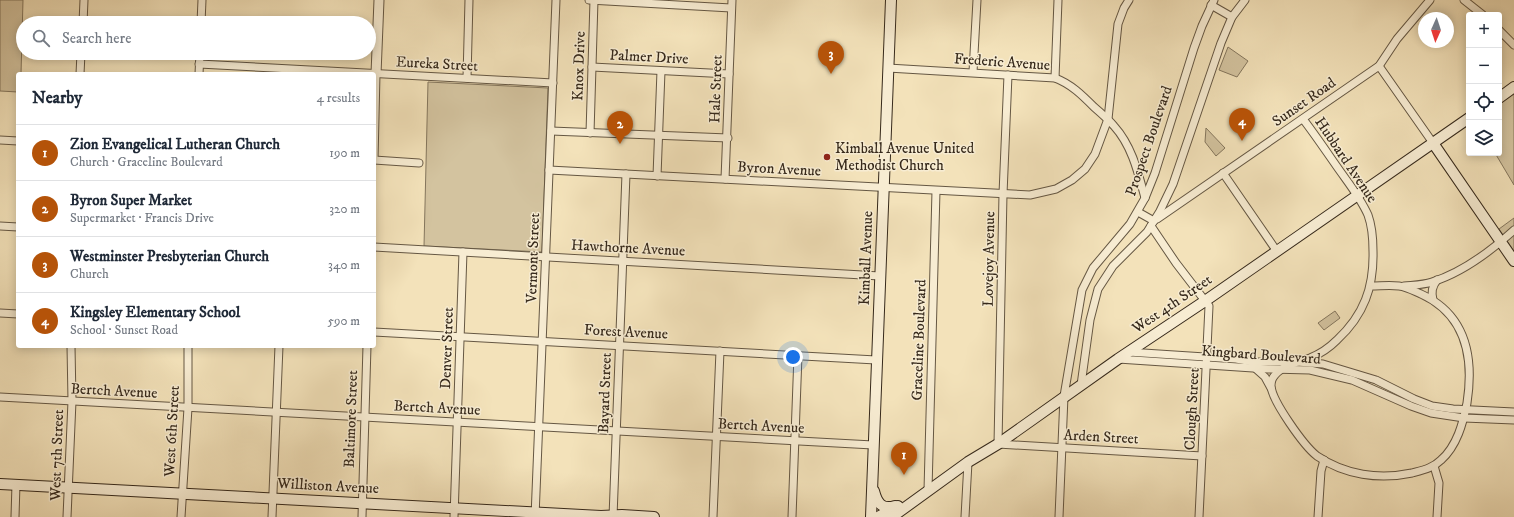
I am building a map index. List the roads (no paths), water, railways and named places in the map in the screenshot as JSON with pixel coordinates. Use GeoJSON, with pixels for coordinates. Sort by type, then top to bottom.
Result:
{"type":"FeatureCollection","features":[{"type":"Feature","properties":{"kind":"main road","name":"Kimball Avenue"},"geometry":{"type":"LineString","coordinates":[[871,517],[891,0]]}},
{"type":"Feature","properties":{"kind":"main road"},"geometry":{"type":"LineString","coordinates":[[1502,96],[1514,87]]}},
{"type":"Feature","properties":{"kind":"main road","name":"West 4th Street"},"geometry":{"type":"LineString","coordinates":[[892,517],[968,462],[998,444],[1064,396],[1205,301],[1276,250],[1466,120]]}},
{"type":"Feature","properties":{"kind":"main road"},"geometry":{"type":"LineString","coordinates":[[1433,143],[1514,261]]}},
{"type":"Feature","properties":{"kind":"main road"},"geometry":{"type":"LineString","coordinates":[[872,482],[875,496],[880,505],[889,508],[901,505]]}},
{"type":"Feature","properties":{"kind":"main road","name":"Williston Avenue"},"geometry":{"type":"LineString","coordinates":[[0,484],[273,498],[454,512],[654,517]]}},
{"type":"Feature","properties":{"kind":"main road"},"geometry":{"type":"LineString","coordinates":[[878,517],[928,490]]}},
{"type":"Feature","properties":{"kind":"street"},"geometry":{"type":"LineString","coordinates":[[83,16],[84,0]]}},
{"type":"Feature","properties":{"kind":"street"},"geometry":{"type":"LineString","coordinates":[[201,16],[202,0]]}},
{"type":"Feature","properties":{"kind":"street"},"geometry":{"type":"LineString","coordinates":[[376,74],[379,0]]}},
{"type":"Feature","properties":{"kind":"street"},"geometry":{"type":"LineString","coordinates":[[467,78],[469,0]]}},
{"type":"Feature","properties":{"kind":"street","name":"Vermont Street"},"geometry":{"type":"LineString","coordinates":[[535,515],[556,0]]}},
{"type":"Feature","properties":{"kind":"street"},"geometry":{"type":"LineString","coordinates":[[589,0],[732,8]]}},
{"type":"Feature","properties":{"kind":"street","name":"Knox Drive"},"geometry":{"type":"LineString","coordinates":[[590,133],[594,0]]}},
{"type":"Feature","properties":{"kind":"street","name":"Hale Street"},"geometry":{"type":"LineString","coordinates":[[725,179],[728,138],[732,0]]}},
{"type":"Feature","properties":{"kind":"street"},"geometry":{"type":"LineString","coordinates":[[973,72],[977,0]]}},
{"type":"Feature","properties":{"kind":"street"},"geometry":{"type":"LineString","coordinates":[[1055,78],[1058,0]]}},
{"type":"Feature","properties":{"kind":"street","name":"Byron Avenue"},"geometry":{"type":"LineString","coordinates":[[549,170],[1030,195],[1056,189],[1079,175],[1095,154],[1108,120],[1118,24],[1124,8],[1129,0]]}},
{"type":"Feature","properties":{"kind":"street"},"geometry":{"type":"LineString","coordinates":[[1081,385],[1090,320],[1098,289],[1113,266],[1143,237],[1153,223],[1173,184],[1221,43],[1232,17],[1245,0]]}},
{"type":"Feature","properties":{"kind":"street","name":"Sunset Road"},"geometry":{"type":"LineString","coordinates":[[1153,223],[1379,66],[1397,39],[1430,0]]}},
{"type":"Feature","properties":{"kind":"street"},"geometry":{"type":"LineString","coordinates":[[1464,0],[1479,12]]}},
{"type":"Feature","properties":{"kind":"street"},"geometry":{"type":"LineString","coordinates":[[1212,2],[1232,17]]}},
{"type":"Feature","properties":{"kind":"street","name":"Prospect Boulevard"},"geometry":{"type":"LineString","coordinates":[[1059,517],[1064,396],[1080,298],[1085,282],[1093,268],[1125,231],[1138,212],[1145,198],[1155,173],[1197,41],[1212,2]]}},
{"type":"Feature","properties":{"kind":"street"},"geometry":{"type":"LineString","coordinates":[[1502,33],[1514,45]]}},
{"type":"Feature","properties":{"kind":"street"},"geometry":{"type":"LineString","coordinates":[[80,72],[81,60]]}},
{"type":"Feature","properties":{"kind":"street"},"geometry":{"type":"LineString","coordinates":[[199,60],[199,72]]}},
{"type":"Feature","properties":{"kind":"street","name":"Eureka Street"},"geometry":{"type":"LineString","coordinates":[[199,64],[341,72]]}},
{"type":"Feature","properties":{"kind":"street"},"geometry":{"type":"LineString","coordinates":[[1379,66],[1433,143]]}},
{"type":"Feature","properties":{"kind":"street","name":"Palmer Drive"},"geometry":{"type":"LineString","coordinates":[[592,68],[729,74]]}},
{"type":"Feature","properties":{"kind":"street","name":"Frederic Avenue"},"geometry":{"type":"LineString","coordinates":[[888,68],[1055,78],[1063,81],[1075,89],[1108,120],[1121,135],[1131,152],[1145,198]]}},
{"type":"Feature","properties":{"kind":"street"},"geometry":{"type":"LineString","coordinates":[[656,176],[661,71]]}},
{"type":"Feature","properties":{"kind":"street","name":"Eureka Street"},"geometry":{"type":"LineString","coordinates":[[376,74],[553,83]]}},
{"type":"Feature","properties":{"kind":"street","name":"Lovejoy Avenue"},"geometry":{"type":"LineString","coordinates":[[998,444],[1008,75]]}},
{"type":"Feature","properties":{"kind":"street","name":"Hubbard Avenue"},"geometry":{"type":"LineString","coordinates":[[1281,369],[1310,358],[1327,349],[1345,333],[1358,315],[1371,286],[1374,256],[1371,225],[1365,209],[1357,195],[1303,119]]}},
{"type":"Feature","properties":{"kind":"street"},"geometry":{"type":"LineString","coordinates":[[551,131],[728,138]]}},
{"type":"Feature","properties":{"kind":"street"},"geometry":{"type":"LineString","coordinates":[[0,140],[16,141]]}},
{"type":"Feature","properties":{"kind":"street"},"geometry":{"type":"LineString","coordinates":[[376,160],[419,163]]}},
{"type":"Feature","properties":{"kind":"street"},"geometry":{"type":"LineString","coordinates":[[1223,173],[1276,250]]}},
{"type":"Feature","properties":{"kind":"street","name":"Bayard Street"},"geometry":{"type":"LineString","coordinates":[[613,516],[626,174]]}},
{"type":"Feature","properties":{"kind":"street","name":"Graceline Boulevard"},"geometry":{"type":"LineString","coordinates":[[928,490],[936,191]]}},
{"type":"Feature","properties":{"kind":"street"},"geometry":{"type":"LineString","coordinates":[[1138,212],[1153,223]]}},
{"type":"Feature","properties":{"kind":"street","name":"Clough Street"},"geometry":{"type":"LineString","coordinates":[[1153,223],[1176,263],[1210,306],[1199,517]]}},
{"type":"Feature","properties":{"kind":"street"},"geometry":{"type":"LineString","coordinates":[[0,226],[16,227]]}},
{"type":"Feature","properties":{"kind":"street"},"geometry":{"type":"LineString","coordinates":[[1371,286],[1422,284],[1437,280],[1467,265],[1501,242],[1514,230]]}},
{"type":"Feature","properties":{"kind":"street","name":"Hawthorne Avenue"},"geometry":{"type":"LineString","coordinates":[[376,247],[880,276]]}},
{"type":"Feature","properties":{"kind":"street","name":"Denver Street"},"geometry":{"type":"LineString","coordinates":[[454,512],[463,252]]}},
{"type":"Feature","properties":{"kind":"street"},"geometry":{"type":"LineString","coordinates":[[1433,300],[1433,286],[1437,280]]}},
{"type":"Feature","properties":{"kind":"street"},"geometry":{"type":"LineString","coordinates":[[1256,369],[1265,377],[1276,401],[1296,432],[1309,449],[1324,460],[1351,472],[1372,476],[1403,475],[1434,466],[1444,458],[1454,444],[1466,410],[1470,372],[1465,342],[1455,321],[1433,300],[1414,291],[1398,286]]}},
{"type":"Feature","properties":{"kind":"street"},"geometry":{"type":"LineString","coordinates":[[0,313],[16,314]]}},
{"type":"Feature","properties":{"kind":"street","name":"Forest Avenue"},"geometry":{"type":"LineString","coordinates":[[376,332],[876,360]]}},
{"type":"Feature","properties":{"kind":"street","name":"West 7th Street"},"geometry":{"type":"LineString","coordinates":[[67,517],[72,401],[71,348]]}},
{"type":"Feature","properties":{"kind":"street","name":"West 6th Street"},"geometry":{"type":"LineString","coordinates":[[181,517],[188,408],[188,348]]}},
{"type":"Feature","properties":{"kind":"street"},"geometry":{"type":"LineString","coordinates":[[272,517],[279,348]]}},
{"type":"Feature","properties":{"kind":"street","name":"Baltimore Street"},"geometry":{"type":"LineString","coordinates":[[362,517],[367,348]]}},
{"type":"Feature","properties":{"kind":"street"},"geometry":{"type":"LineString","coordinates":[[1327,349],[1325,352],[1325,360],[1330,366]]}},
{"type":"Feature","properties":{"kind":"street"},"geometry":{"type":"LineString","coordinates":[[713,517],[720,351]]}},
{"type":"Feature","properties":{"kind":"street","name":"Kingbard Boulevard"},"geometry":{"type":"LineString","coordinates":[[1128,352],[1207,361],[1256,369],[1310,370],[1335,375],[1372,388],[1420,409],[1440,415],[1464,418],[1514,420]]}},
{"type":"Feature","properties":{"kind":"street"},"geometry":{"type":"LineString","coordinates":[[792,517],[798,355]]}},
{"type":"Feature","properties":{"kind":"street","name":"Kingbard Boulevard"},"geometry":{"type":"LineString","coordinates":[[1118,359],[1310,362],[1330,366],[1376,380],[1422,403],[1441,408],[1514,412]]}},
{"type":"Feature","properties":{"kind":"street"},"geometry":{"type":"LineString","coordinates":[[1271,388],[1272,380],[1281,369]]}},
{"type":"Feature","properties":{"kind":"street","name":"Bertch Avenue"},"geometry":{"type":"LineString","coordinates":[[0,397],[873,445]]}},
{"type":"Feature","properties":{"kind":"street","name":"Arden Street"},"geometry":{"type":"LineString","coordinates":[[998,444],[1202,456]]}},
{"type":"Feature","properties":{"kind":"street"},"geometry":{"type":"LineString","coordinates":[[1318,517],[1321,471],[1324,460]]}},
{"type":"Feature","properties":{"kind":"street"},"geometry":{"type":"LineString","coordinates":[[965,517],[968,462]]}},
{"type":"Feature","properties":{"kind":"street"},"geometry":{"type":"LineString","coordinates":[[1434,466],[1438,483],[1437,517]]}},
{"type":"Feature","properties":{"kind":"street"},"geometry":{"type":"LineString","coordinates":[[15,517],[16,484]]}},
{"type":"Feature","properties":{"kind":"place","name":"Westminster Presbyterian Church"},"geometry":{"type":"Point","coordinates":[831,74]}},
{"type":"Feature","properties":{"kind":"place","name":"Kingsley Elementary School"},"geometry":{"type":"Point","coordinates":[1242,141]}},
{"type":"Feature","properties":{"kind":"place","name":"Byron Super Market"},"geometry":{"type":"Point","coordinates":[620,144]}},
{"type":"Feature","properties":{"kind":"place","name":"Kimball Avenue United Methodist Church"},"geometry":{"type":"Point","coordinates":[827,157]}},
{"type":"Feature","properties":{"kind":"place","name":"Zion Evangelical Lutheran Church"},"geometry":{"type":"Point","coordinates":[904,475]}}]}
